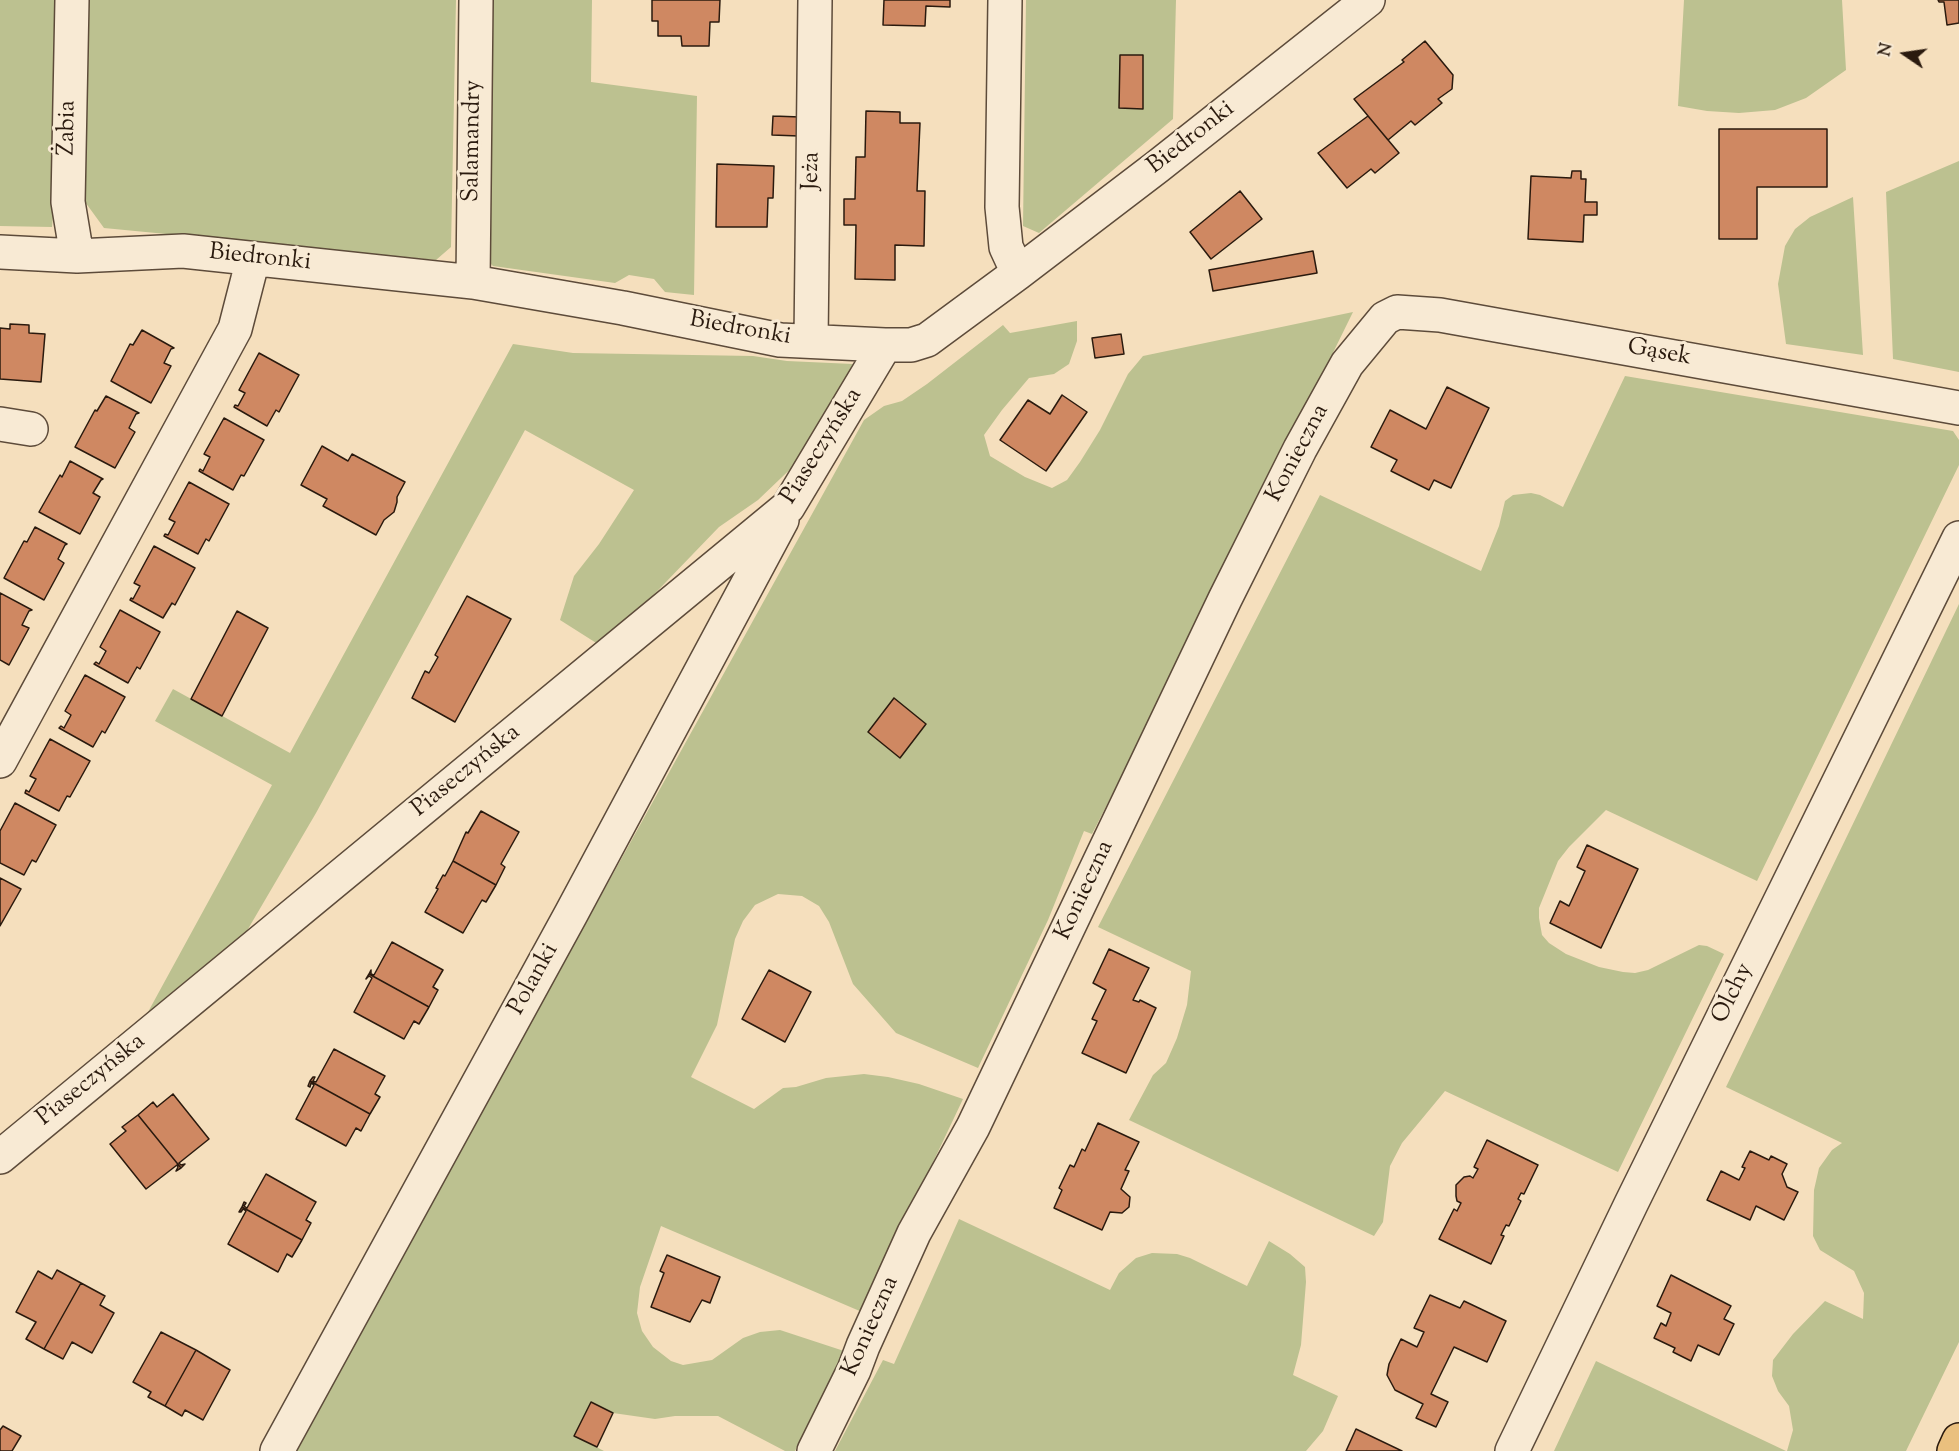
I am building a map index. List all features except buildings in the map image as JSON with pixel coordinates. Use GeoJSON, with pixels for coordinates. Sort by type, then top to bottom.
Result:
{"type":"FeatureCollection","features":[{"type":"Feature","properties":{"kind":"main road"},"geometry":{"type":"LineString","coordinates":[[1954,1451],[1959,1440]]}},
{"type":"Feature","properties":{"kind":"street","name":"Żabia"},"geometry":{"type":"LineString","coordinates":[[72,0],[68,202],[77,256]]}},
{"type":"Feature","properties":{"kind":"street","name":"Salamandry"},"geometry":{"type":"LineString","coordinates":[[473,282],[476,0]]}},
{"type":"Feature","properties":{"kind":"street","name":"Jeża"},"geometry":{"type":"LineString","coordinates":[[811,341],[815,0]]}},
{"type":"Feature","properties":{"kind":"street"},"geometry":{"type":"LineString","coordinates":[[1005,0],[1002,207],[1006,247],[1018,273]]}},
{"type":"Feature","properties":{"kind":"street","name":"Biedronki"},"geometry":{"type":"LineString","coordinates":[[0,252],[77,256],[183,251],[253,258],[473,282],[623,308],[780,340],[911,345],[927,340],[1018,273],[1157,167],[1368,0]]}},
{"type":"Feature","properties":{"kind":"street"},"geometry":{"type":"LineString","coordinates":[[0,760],[236,329],[253,258]]}},
{"type":"Feature","properties":{"kind":"street","name":"Gąsek"},"geometry":{"type":"LineString","coordinates":[[1368,337],[1385,318],[1397,312],[1424,313],[1959,408]]}},
{"type":"Feature","properties":{"kind":"street","name":"Konieczna"},"geometry":{"type":"LineString","coordinates":[[813,1451],[854,1370],[914,1233],[973,1127],[1300,449],[1347,364],[1368,337]]}},
{"type":"Feature","properties":{"kind":"street","name":"Piaseczyńska"},"geometry":{"type":"LineString","coordinates":[[0,1156],[788,507],[885,345]]}},
{"type":"Feature","properties":{"kind":"street","name":"Polanki"},"geometry":{"type":"LineString","coordinates":[[277,1451],[566,923],[788,507]]}},
{"type":"Feature","properties":{"kind":"street","name":"Olchy"},"geometry":{"type":"LineString","coordinates":[[1512,1451],[1651,1162],[1959,538]]}},
{"type":"Feature","properties":{"kind":"green space"},"geometry":{"type":"Polygon","coordinates":[[[0,0],[58,0],[55,194],[52,227],[0,226],[0,0]]]}},
{"type":"Feature","properties":{"kind":"green space"},"geometry":{"type":"Polygon","coordinates":[[[87,0],[456,0],[451,247],[436,260],[104,228],[80,195],[87,0]]]}},
{"type":"Feature","properties":{"kind":"green space"},"geometry":{"type":"Polygon","coordinates":[[[487,0],[592,0],[591,82],[697,96],[694,295],[665,292],[654,279],[629,275],[615,283],[493,266],[484,257],[487,0]]]}},
{"type":"Feature","properties":{"kind":"green space"},"geometry":{"type":"Polygon","coordinates":[[[1026,0],[1176,0],[1173,119],[1039,233],[1023,226],[1026,0]]]}},
{"type":"Feature","properties":{"kind":"green space"},"geometry":{"type":"Polygon","coordinates":[[[1684,0],[1842,0],[1846,70],[1806,98],[1775,110],[1739,113],[1678,106],[1684,0]]]}},
{"type":"Feature","properties":{"kind":"green space"},"geometry":{"type":"Polygon","coordinates":[[[1959,161],[1959,372],[1893,359],[1886,192],[1959,161]]]}},
{"type":"Feature","properties":{"kind":"green space"},"geometry":{"type":"Polygon","coordinates":[[[1853,197],[1863,355],[1786,344],[1778,284],[1785,246],[1795,229],[1810,217],[1853,197]]]}},
{"type":"Feature","properties":{"kind":"green space"},"geometry":{"type":"Polygon","coordinates":[[[1353,312],[1204,615],[1092,834],[1084,831],[1048,920],[978,1068],[896,1033],[853,984],[829,922],[819,906],[802,896],[778,894],[755,905],[743,921],[735,939],[717,1025],[691,1077],[754,1109],[783,1088],[796,1087],[826,1078],[864,1074],[919,1084],[963,1099],[862,1312],[661,1226],[640,1287],[637,1313],[642,1331],[653,1347],[671,1361],[683,1365],[712,1360],[743,1338],[760,1332],[780,1330],[844,1351],[795,1451],[785,1451],[718,1416],[675,1416],[655,1419],[613,1413],[591,1403],[575,1436],[604,1451],[297,1451],[468,1136],[864,420],[884,406],[902,401],[927,384],[1003,325],[1010,333],[1077,321],[1077,341],[1069,364],[1054,374],[1029,378],[984,435],[990,456],[1025,477],[1052,488],[1067,480],[1080,462],[1100,430],[1128,374],[1143,356],[1353,312]]]}},
{"type":"Feature","properties":{"kind":"green space"},"geometry":{"type":"Polygon","coordinates":[[[513,344],[573,353],[753,356],[787,361],[853,364],[803,457],[758,500],[719,527],[612,638],[601,646],[560,620],[574,576],[599,544],[634,490],[525,430],[316,813],[241,941],[142,1023],[272,785],[155,721],[173,689],[290,753],[513,344]]]}},
{"type":"Feature","properties":{"kind":"green space"},"geometry":{"type":"Polygon","coordinates":[[[1625,376],[1953,431],[1959,440],[1959,465],[1757,881],[1606,810],[1558,861],[1539,908],[1539,918],[1542,935],[1549,943],[1566,954],[1599,967],[1635,973],[1648,970],[1699,945],[1724,954],[1618,1172],[1445,1091],[1402,1143],[1390,1166],[1383,1222],[1374,1236],[1129,1120],[1153,1075],[1166,1063],[1177,1038],[1187,1005],[1191,971],[1098,927],[1320,495],[1481,571],[1499,526],[1505,501],[1513,495],[1531,493],[1563,507],[1625,376]]]}},
{"type":"Feature","properties":{"kind":"green space"},"geometry":{"type":"Polygon","coordinates":[[[1959,604],[1959,1342],[1906,1451],[1787,1451],[1793,1430],[1789,1406],[1778,1391],[1772,1376],[1773,1360],[1793,1334],[1825,1301],[1863,1319],[1864,1293],[1854,1271],[1820,1250],[1813,1236],[1814,1190],[1819,1168],[1832,1150],[1842,1143],[1726,1087],[1959,604]]]}},
{"type":"Feature","properties":{"kind":"green space"},"geometry":{"type":"Polygon","coordinates":[[[959,1219],[1110,1290],[1119,1273],[1136,1258],[1152,1253],[1177,1254],[1190,1258],[1247,1286],[1269,1241],[1305,1267],[1301,1345],[1293,1375],[1338,1396],[1323,1431],[1306,1451],[835,1451],[883,1360],[894,1364],[959,1219]]]}},
{"type":"Feature","properties":{"kind":"green space"},"geometry":{"type":"Polygon","coordinates":[[[1596,1361],[1786,1451],[1554,1451],[1596,1361]]]}}]}
